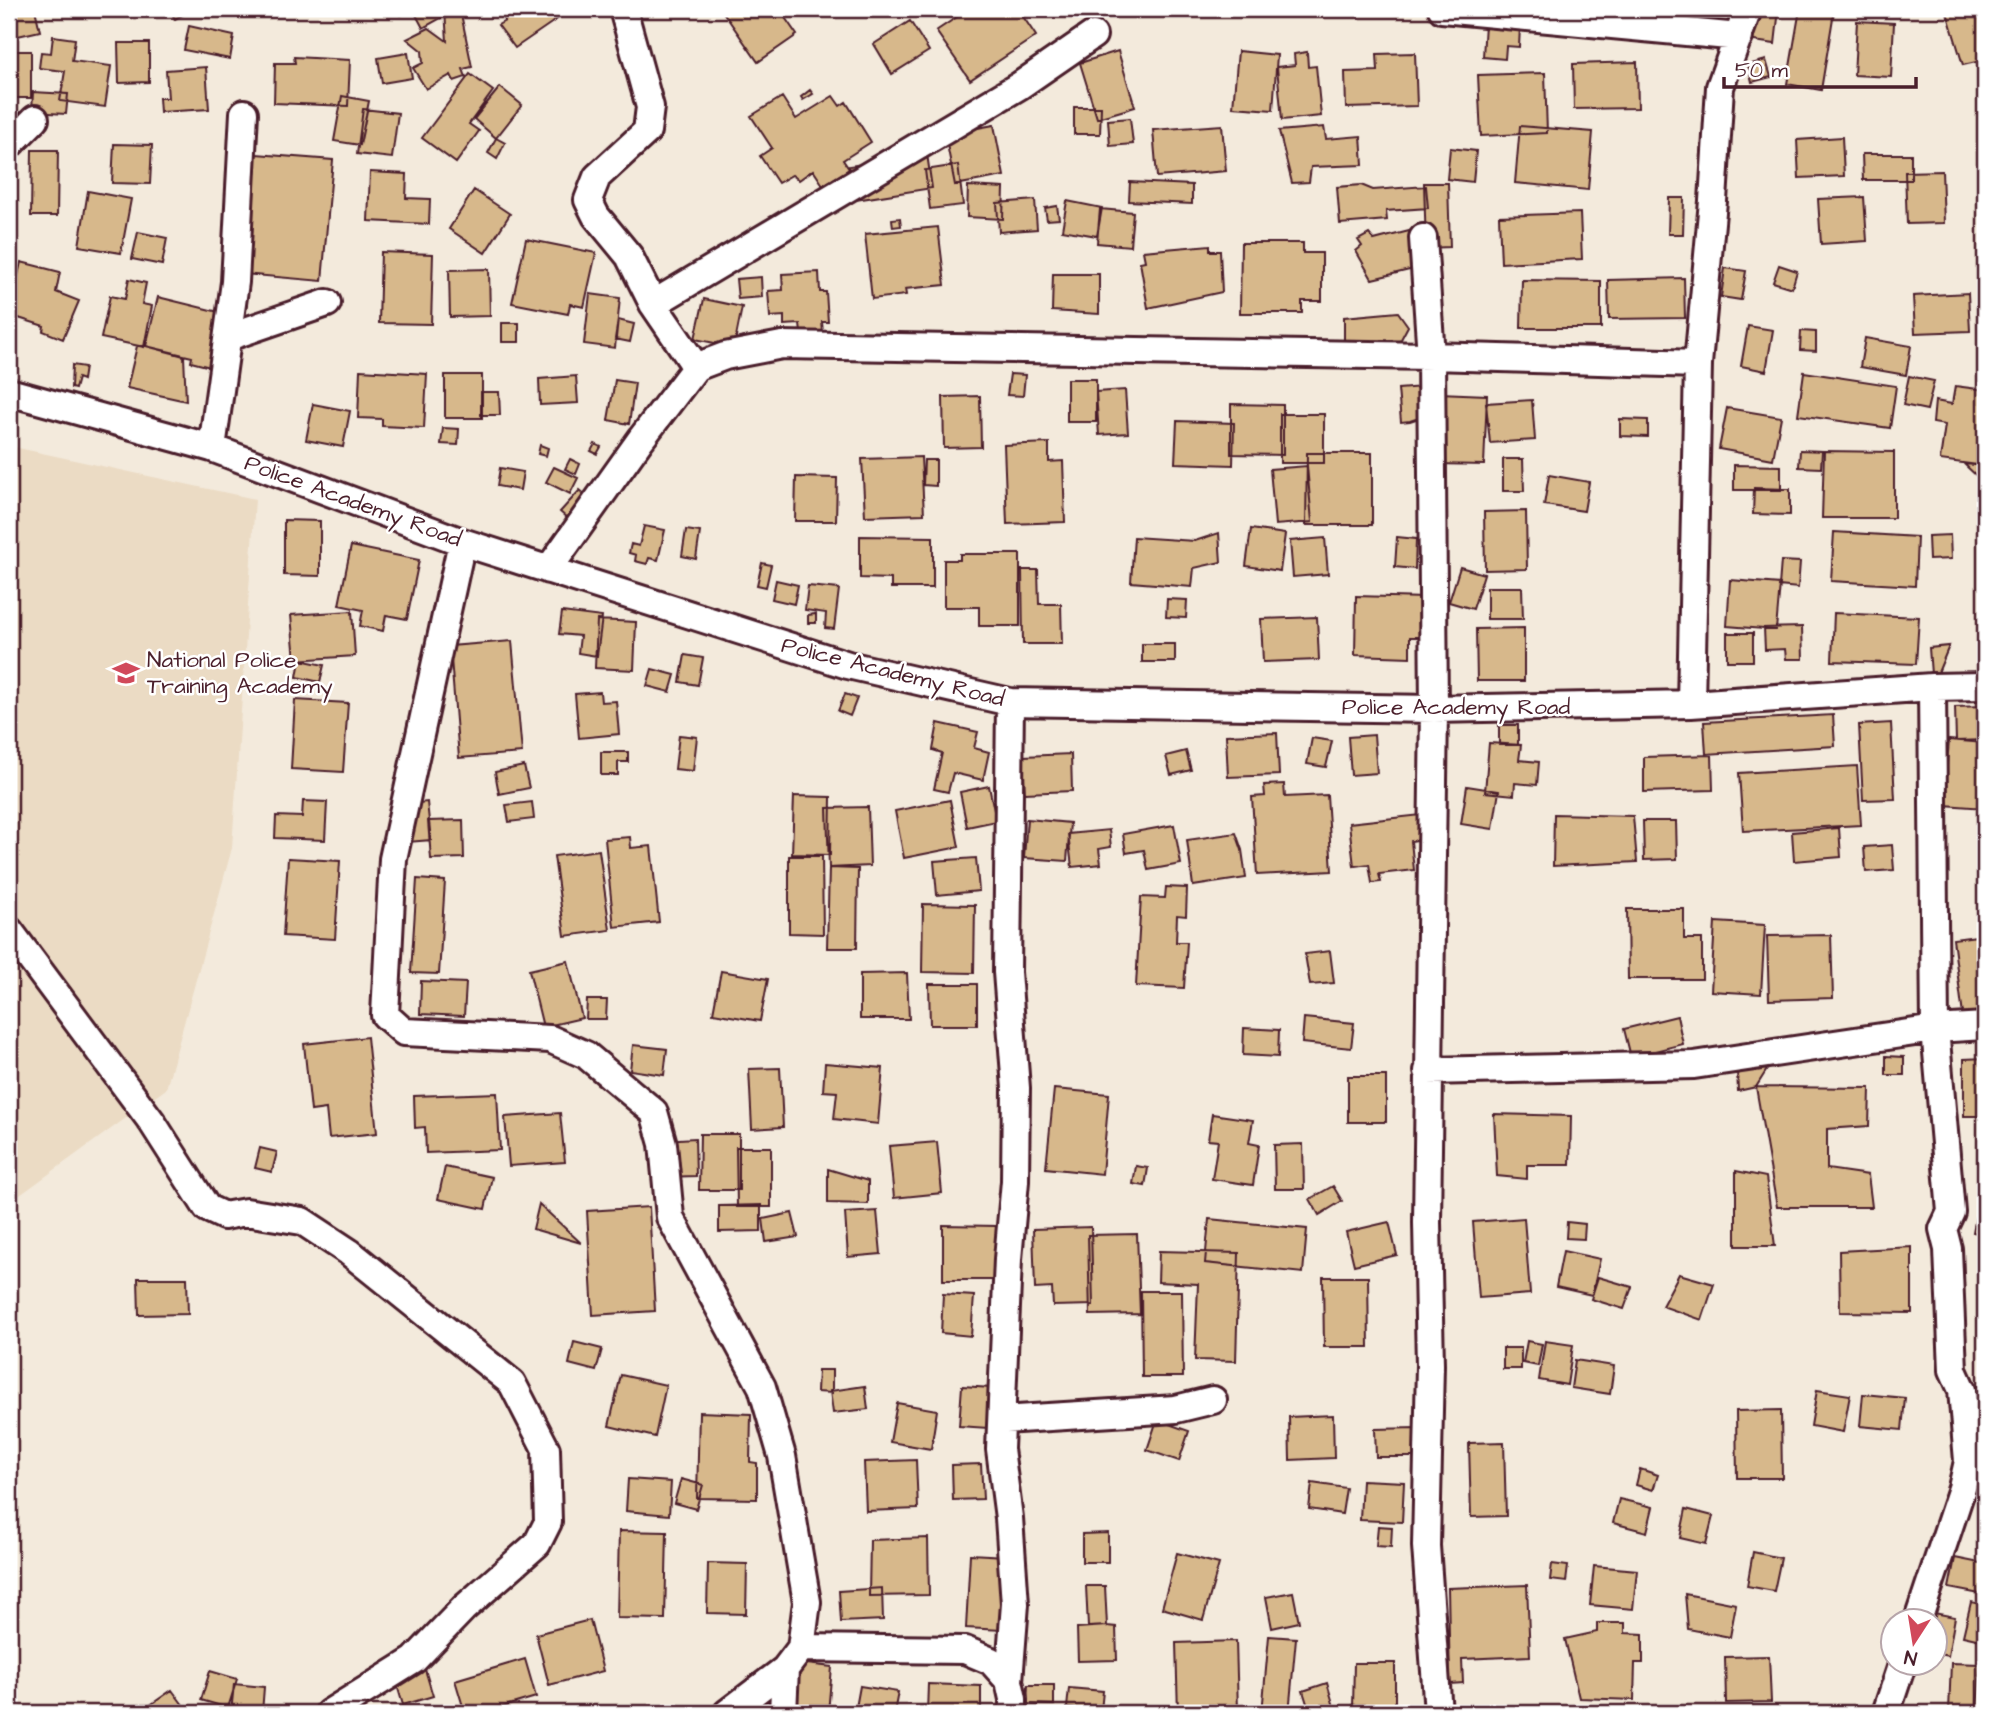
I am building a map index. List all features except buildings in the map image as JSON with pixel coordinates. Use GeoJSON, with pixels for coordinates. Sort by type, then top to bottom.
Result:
{"type":"FeatureCollection","features":[{"type":"Feature","properties":{"kind":"street"},"geometry":{"type":"LineString","coordinates":[[623,9],[650,107],[647,131],[597,177],[588,200],[596,216],[629,256],[653,304],[696,367]]}},
{"type":"Feature","properties":{"kind":"street"},"geometry":{"type":"LineString","coordinates":[[1442,9],[1739,37]]}},
{"type":"Feature","properties":{"kind":"street"},"geometry":{"type":"LineString","coordinates":[[1691,704],[1699,364],[1720,86],[1748,9]]}},
{"type":"Feature","properties":{"kind":"street"},"geometry":{"type":"LineString","coordinates":[[653,304],[1019,86],[1093,35]]}},
{"type":"Feature","properties":{"kind":"street"},"geometry":{"type":"LineString","coordinates":[[212,448],[235,282],[244,113]]}},
{"type":"Feature","properties":{"kind":"street"},"geometry":{"type":"LineString","coordinates":[[9,145],[34,119]]}},
{"type":"Feature","properties":{"kind":"street"},"geometry":{"type":"LineString","coordinates":[[1423,238],[1431,356],[1434,709],[1428,1072],[1430,1364],[1426,1546],[1438,1713]]}},
{"type":"Feature","properties":{"kind":"street"},"geometry":{"type":"LineString","coordinates":[[228,337],[327,303]]}},
{"type":"Feature","properties":{"kind":"street"},"geometry":{"type":"LineString","coordinates":[[548,570],[696,367],[725,356],[782,345],[1431,356],[1699,364]]}},
{"type":"Feature","properties":{"kind":"street","name":"Police Academy Road"},"geometry":{"type":"LineString","coordinates":[[9,392],[212,448],[462,542],[848,665],[1010,702],[1434,709],[1691,704],[1932,687],[1985,686]]}},
{"type":"Feature","properties":{"kind":"street"},"geometry":{"type":"LineString","coordinates":[[462,542],[393,859],[385,1015],[404,1032],[550,1039],[586,1055],[654,1112],[663,1144],[670,1217],[762,1387],[782,1456],[807,1602],[801,1648],[785,1669],[727,1713]]}},
{"type":"Feature","properties":{"kind":"street"},"geometry":{"type":"LineString","coordinates":[[1923,1606],[1962,1488],[1968,1461],[1962,1390],[1952,1370],[1948,1249],[1942,1229],[1951,1212],[1935,1029],[1932,687]]}},
{"type":"Feature","properties":{"kind":"street"},"geometry":{"type":"LineString","coordinates":[[1010,702],[1007,972],[1016,1088],[1014,1181],[1007,1259],[1000,1449],[1009,1518],[1015,1604],[1009,1681],[1013,1713]]}},
{"type":"Feature","properties":{"kind":"street"},"geometry":{"type":"LineString","coordinates":[[9,930],[152,1122],[207,1208],[224,1216],[246,1212],[302,1221],[349,1252],[512,1383],[546,1449],[548,1522],[537,1544],[464,1608],[414,1660],[328,1713]]}},
{"type":"Feature","properties":{"kind":"street"},"geometry":{"type":"LineString","coordinates":[[1428,1072],[1694,1065],[1935,1029],[1985,1026]]}},
{"type":"Feature","properties":{"kind":"street"},"geometry":{"type":"LineString","coordinates":[[1002,1420],[1176,1409],[1213,1400]]}},
{"type":"Feature","properties":{"kind":"street"},"geometry":{"type":"LineString","coordinates":[[801,1648],[965,1650],[990,1661],[1009,1681]]}},
{"type":"Feature","properties":{"kind":"street"},"geometry":{"type":"LineString","coordinates":[[783,1713],[785,1669]]}},
{"type":"Feature","properties":{"kind":"street"},"geometry":{"type":"LineString","coordinates":[[1886,1713],[1898,1676]]}},
{"type":"Feature","properties":{"kind":"shaded area","name":"National Police Training Academy"},"geometry":{"type":"Polygon","coordinates":[[[9,446],[255,499],[232,848],[166,1089],[9,1203],[9,446]]]}},
{"type":"Feature","properties":{"kind":"place","name":"National Police Training Academy"},"geometry":{"type":"Point","coordinates":[126,673]}}]}
